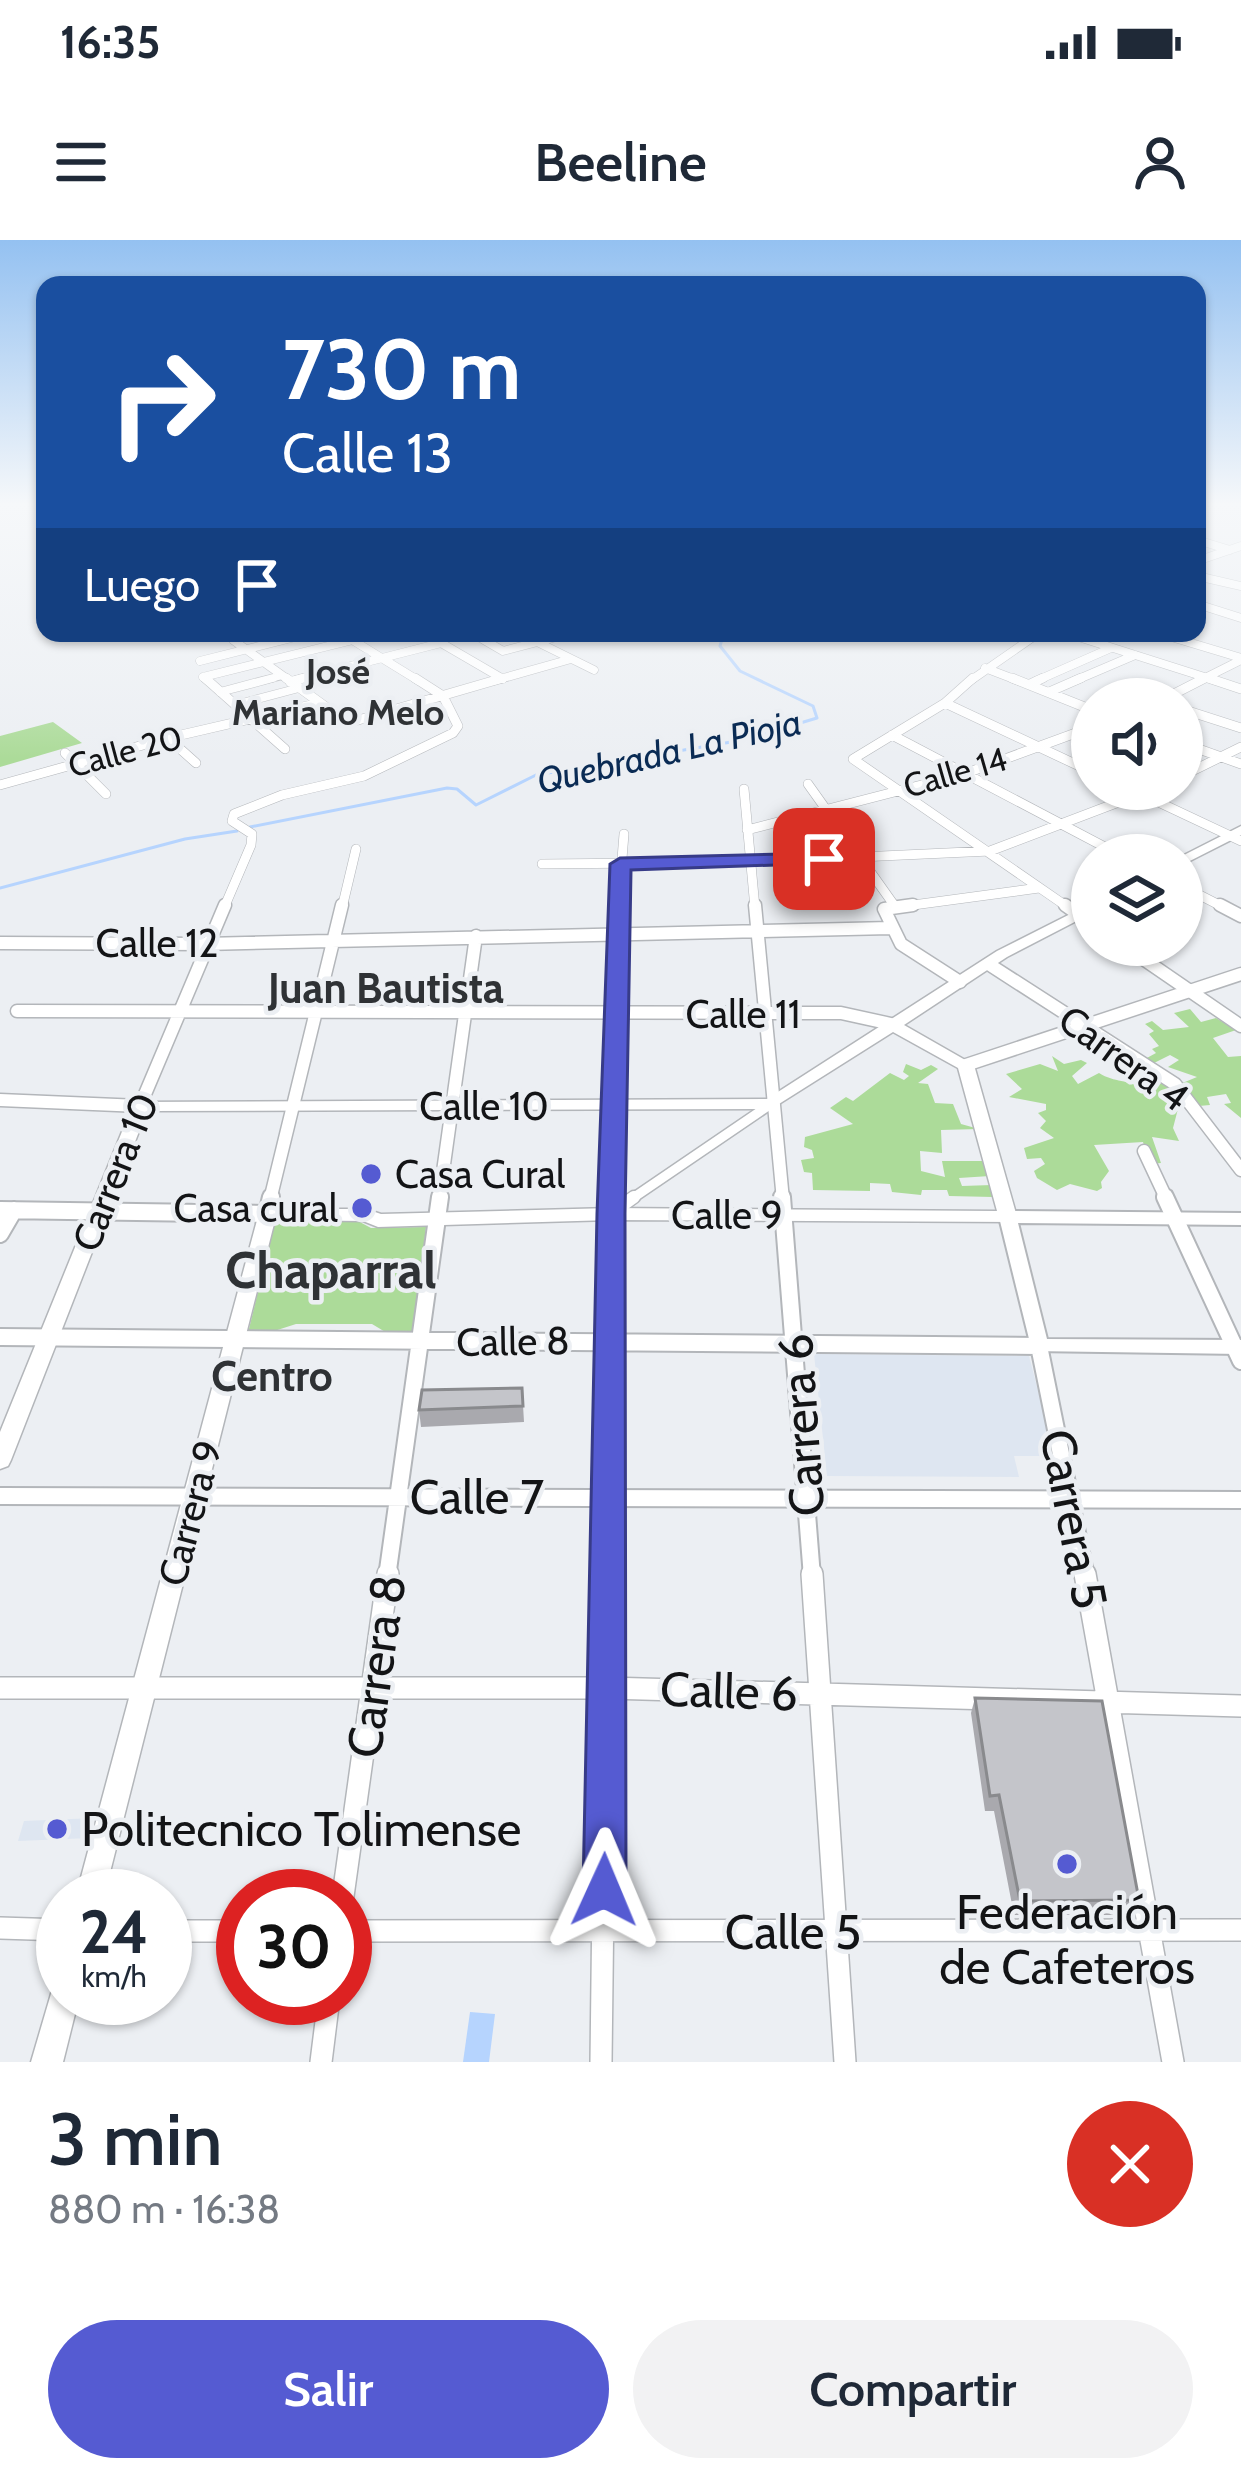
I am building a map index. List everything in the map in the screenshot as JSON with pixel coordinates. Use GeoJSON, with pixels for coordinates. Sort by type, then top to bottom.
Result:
{"type":"FeatureCollection","features":[{"type":"Feature","properties":{"kind":"main road"},"geometry":{"type":"LineString","coordinates":[[1203,852],[1238,837]]}},
{"type":"Feature","properties":{"kind":"main road"},"geometry":{"type":"LineString","coordinates":[[1203,860],[1238,837]]}},
{"type":"Feature","properties":{"kind":"main road"},"geometry":{"type":"LineString","coordinates":[[771,1105],[960,982],[1071,927]]}},
{"type":"Feature","properties":{"kind":"main road"},"geometry":{"type":"LineString","coordinates":[[891,1024],[966,1064]]}},
{"type":"Feature","properties":{"kind":"main road","name":"Carrera 5"},"geometry":{"type":"LineString","coordinates":[[966,1064],[1008,1217]]}},
{"type":"Feature","properties":{"kind":"main road","name":"Calle 10"},"geometry":{"type":"LineString","coordinates":[[140,1106],[771,1105]]}},
{"type":"Feature","properties":{"kind":"main road","name":"Carrera 10"},"geometry":{"type":"LineString","coordinates":[[0,1460],[140,1106]]}},
{"type":"Feature","properties":{"kind":"main road","name":"Calle 9"},"geometry":{"type":"LineString","coordinates":[[268,1214],[366,1215],[378,1221],[611,1214],[1008,1217]]}},
{"type":"Feature","properties":{"kind":"main road","name":"Carrera 9"},"geometry":{"type":"LineString","coordinates":[[97,1869],[268,1214]]}},
{"type":"Feature","properties":{"kind":"main road"},"geometry":{"type":"LineString","coordinates":[[47,2062],[57,2025]]}},
{"type":"Feature","properties":{"kind":"street"},"geometry":{"type":"LineString","coordinates":[[1206,607],[1241,618]]}},
{"type":"Feature","properties":{"kind":"street"},"geometry":{"type":"LineString","coordinates":[[236,642],[348,723],[571,659]]}},
{"type":"Feature","properties":{"kind":"street"},"geometry":{"type":"LineString","coordinates":[[200,661],[274,642]]}},
{"type":"Feature","properties":{"kind":"street"},"geometry":{"type":"LineString","coordinates":[[286,749],[203,677],[344,642]]}},
{"type":"Feature","properties":{"kind":"street"},"geometry":{"type":"LineString","coordinates":[[355,642],[443,696]]}},
{"type":"Feature","properties":{"kind":"street"},"geometry":{"type":"LineString","coordinates":[[487,642],[503,652],[540,642]]}},
{"type":"Feature","properties":{"kind":"street"},"geometry":{"type":"LineString","coordinates":[[1025,642],[945,703],[853,759],[1071,907]]}},
{"type":"Feature","properties":{"kind":"street"},"geometry":{"type":"LineString","coordinates":[[1094,642],[1241,689]]}},
{"type":"Feature","properties":{"kind":"street"},"geometry":{"type":"LineString","coordinates":[[1187,642],[1241,659]]}},
{"type":"Feature","properties":{"kind":"street"},"geometry":{"type":"LineString","coordinates":[[220,692],[290,682],[441,643],[503,679]]}},
{"type":"Feature","properties":{"kind":"street"},"geometry":{"type":"LineString","coordinates":[[536,643],[594,670]]}},
{"type":"Feature","properties":{"kind":"street"},"geometry":{"type":"LineString","coordinates":[[1030,684],[1112,648]]}},
{"type":"Feature","properties":{"kind":"street"},"geometry":{"type":"LineString","coordinates":[[1049,692],[1135,655]]}},
{"type":"Feature","properties":{"kind":"street"},"geometry":{"type":"LineString","coordinates":[[1205,679],[1241,659]]}},
{"type":"Feature","properties":{"kind":"street"},"geometry":{"type":"LineString","coordinates":[[986,668],[1071,701]]}},
{"type":"Feature","properties":{"kind":"street"},"geometry":{"type":"LineString","coordinates":[[235,705],[290,682]]}},
{"type":"Feature","properties":{"kind":"street","name":"Carrera 10"},"geometry":{"type":"LineString","coordinates":[[140,1106],[182,1014],[205,944],[235,885],[252,834],[232,821],[233,814],[282,795],[364,776],[442,739],[458,726],[443,696]]}},
{"type":"Feature","properties":{"kind":"street","name":"Calle 20"},"geometry":{"type":"LineString","coordinates":[[1,786],[168,738],[320,703]]}},
{"type":"Feature","properties":{"kind":"street"},"geometry":{"type":"LineString","coordinates":[[945,703],[1071,762]]}},
{"type":"Feature","properties":{"kind":"street"},"geometry":{"type":"LineString","coordinates":[[1203,716],[1241,728]]}},
{"type":"Feature","properties":{"kind":"street"},"geometry":{"type":"LineString","coordinates":[[892,735],[1079,834]]}},
{"type":"Feature","properties":{"kind":"street","name":"Calle 14"},"geometry":{"type":"LineString","coordinates":[[747,830],[964,774],[1071,735]]}},
{"type":"Feature","properties":{"kind":"street"},"geometry":{"type":"LineString","coordinates":[[168,738],[196,763]]}},
{"type":"Feature","properties":{"kind":"street"},"geometry":{"type":"LineString","coordinates":[[1203,767],[1241,747]]}},
{"type":"Feature","properties":{"kind":"street"},"geometry":{"type":"LineString","coordinates":[[1203,751],[1241,764]]}},
{"type":"Feature","properties":{"kind":"street"},"geometry":{"type":"LineString","coordinates":[[64,753],[106,794]]}},
{"type":"Feature","properties":{"kind":"street"},"geometry":{"type":"LineString","coordinates":[[808,784],[894,904]]}},
{"type":"Feature","properties":{"kind":"street","name":"Carrera 6"},"geometry":{"type":"LineString","coordinates":[[744,788],[796,1341],[845,2062]]}},
{"type":"Feature","properties":{"kind":"street"},"geometry":{"type":"LineString","coordinates":[[542,864],[750,862],[990,851],[1100,810]]}},
{"type":"Feature","properties":{"kind":"street"},"geometry":{"type":"LineString","coordinates":[[1182,810],[1238,837]]}},
{"type":"Feature","properties":{"kind":"street"},"geometry":{"type":"LineString","coordinates":[[601,2062],[616,933],[624,834]]}},
{"type":"Feature","properties":{"kind":"street","name":"Carrera 9"},"geometry":{"type":"LineString","coordinates":[[268,1214],[356,849]]}},
{"type":"Feature","properties":{"kind":"street"},"geometry":{"type":"LineString","coordinates":[[960,982],[901,944],[884,909],[894,904],[1040,888]]}},
{"type":"Feature","properties":{"kind":"street"},"geometry":{"type":"LineString","coordinates":[[1203,897],[1241,916]]}},
{"type":"Feature","properties":{"kind":"street","name":"Calle 12"},"geometry":{"type":"LineString","coordinates":[[0,943],[205,944],[890,928]]}},
{"type":"Feature","properties":{"kind":"street","name":"Carrera 8"},"geometry":{"type":"LineString","coordinates":[[347,1869],[476,937]]}},
{"type":"Feature","properties":{"kind":"street","name":"Carrera 4"},"geometry":{"type":"LineString","coordinates":[[994,963],[1175,1084],[1241,1170]]}},
{"type":"Feature","properties":{"kind":"street"},"geometry":{"type":"LineString","coordinates":[[1155,966],[1241,1026]]}},
{"type":"Feature","properties":{"kind":"street"},"geometry":{"type":"LineString","coordinates":[[966,1064],[1241,974]]}},
{"type":"Feature","properties":{"kind":"street","name":"Calle 11"},"geometry":{"type":"LineString","coordinates":[[17,1011],[841,1013],[891,1024]]}},
{"type":"Feature","properties":{"kind":"street","name":"Calle 10"},"geometry":{"type":"LineString","coordinates":[[0,1100],[140,1106]]}},
{"type":"Feature","properties":{"kind":"street"},"geometry":{"type":"LineString","coordinates":[[611,1214],[771,1105]]}},
{"type":"Feature","properties":{"kind":"street","name":"Carrera 4"},"geometry":{"type":"LineString","coordinates":[[1144,1151],[1239,1351]]}},
{"type":"Feature","properties":{"kind":"street"},"geometry":{"type":"LineString","coordinates":[[0,1234],[7,1210]]}},
{"type":"Feature","properties":{"kind":"street","name":"Calle 9"},"geometry":{"type":"LineString","coordinates":[[7,1210],[268,1214]]}},
{"type":"Feature","properties":{"kind":"street","name":"Calle 9"},"geometry":{"type":"LineString","coordinates":[[1008,1217],[1241,1219]]}},
{"type":"Feature","properties":{"kind":"street","name":"Carrera 5"},"geometry":{"type":"LineString","coordinates":[[1008,1217],[1040,1346],[1110,1699],[1173,2062]]}},
{"type":"Feature","properties":{"kind":"street","name":"Calle 8"},"geometry":{"type":"LineString","coordinates":[[0,1337],[420,1343],[796,1341],[1239,1351]]}},
{"type":"Feature","properties":{"kind":"street","name":"Calle 7"},"geometry":{"type":"LineString","coordinates":[[0,1496],[1241,1500]]}},
{"type":"Feature","properties":{"kind":"street","name":"Calle 6"},"geometry":{"type":"LineString","coordinates":[[0,1688],[608,1688],[1241,1706]]}},
{"type":"Feature","properties":{"kind":"street"},"geometry":{"type":"LineString","coordinates":[[0,1928],[36,1929]]}},
{"type":"Feature","properties":{"kind":"street","name":"Calle 5"},"geometry":{"type":"LineString","coordinates":[[372,1930],[1150,1934],[1241,1930]]}},
{"type":"Feature","properties":{"kind":"street"},"geometry":{"type":"LineString","coordinates":[[321,2062],[326,2025]]}},
{"type":"Feature","properties":{"kind":"shaded area"},"geometry":{"type":"Polygon","coordinates":[[[814,1354],[1029,1356],[1055,1456],[1014,1456],[1019,1477],[827,1476],[814,1354]]]}},
{"type":"Feature","properties":{"kind":"shaded area","name":"Politecnico Tolimense"},"geometry":{"type":"Polygon","coordinates":[[[95,1818],[90,1838],[18,1841],[24,1821],[95,1818]]]}},
{"type":"Feature","properties":{"kind":"green space"},"geometry":{"type":"Polygon","coordinates":[[[53,722],[82,743],[0,767],[0,736],[53,722]]]}},
{"type":"Feature","properties":{"kind":"green space"},"geometry":{"type":"Polygon","coordinates":[[[1190,1009],[1201,1022],[1216,1018],[1236,1030],[1213,1038],[1228,1057],[1241,1056],[1241,1118],[1224,1104],[1231,1103],[1226,1094],[1207,1097],[1210,1105],[1199,1106],[1180,1084],[1197,1077],[1168,1067],[1179,1060],[1170,1055],[1152,1064],[1145,1059],[1159,1046],[1149,1034],[1154,1031],[1145,1024],[1152,1021],[1163,1030],[1189,1027],[1174,1013],[1190,1009]]]}},
{"type":"Feature","properties":{"kind":"green space"},"geometry":{"type":"Polygon","coordinates":[[[1052,1056],[1064,1064],[1087,1063],[1072,1076],[1078,1084],[1099,1073],[1143,1089],[1155,1083],[1169,1085],[1170,1098],[1179,1105],[1173,1128],[1179,1141],[1152,1137],[1161,1163],[1150,1164],[1143,1142],[1094,1145],[1109,1171],[1097,1191],[1070,1184],[1057,1190],[1037,1178],[1034,1171],[1045,1164],[1041,1158],[1027,1159],[1024,1148],[1054,1138],[1040,1128],[1046,1121],[1038,1113],[1046,1110],[1046,1104],[1009,1097],[1022,1089],[1006,1074],[1040,1064],[1058,1071],[1052,1056]]]}},
{"type":"Feature","properties":{"kind":"green space"},"geometry":{"type":"Polygon","coordinates":[[[906,1064],[921,1070],[931,1065],[938,1069],[918,1083],[928,1084],[935,1103],[953,1104],[961,1124],[979,1129],[941,1130],[942,1153],[920,1151],[921,1171],[945,1177],[942,1161],[987,1161],[990,1176],[959,1178],[962,1186],[992,1185],[995,1204],[993,1197],[949,1196],[947,1190],[922,1190],[921,1195],[892,1192],[890,1184],[870,1183],[870,1191],[813,1190],[812,1173],[804,1172],[801,1160],[814,1158],[812,1150],[804,1147],[805,1137],[853,1124],[830,1108],[846,1097],[853,1101],[890,1073],[904,1080],[909,1076],[903,1072],[906,1064]]]}},
{"type":"Feature","properties":{"kind":"green space"},"geometry":{"type":"Polygon","coordinates":[[[356,1220],[371,1228],[426,1227],[414,1331],[387,1333],[372,1324],[296,1324],[268,1333],[248,1333],[275,1221],[356,1220]]]}},
{"type":"Feature","properties":{"kind":"water"},"geometry":{"type":"Polygon","coordinates":[[[470,2012],[495,2014],[489,2062],[463,2062],[470,2012]]]}},
{"type":"Feature","properties":{"kind":"building"},"geometry":{"type":"Polygon","coordinates":[[[522,1388],[523,1406],[419,1410],[422,1390],[522,1388]]]}},
{"type":"Feature","properties":{"kind":"building","name":"Federación de Cafeteros"},"geometry":{"type":"Polygon","coordinates":[[[975,1698],[1102,1701],[1139,1900],[1020,1901],[999,1795],[990,1796],[975,1698]]]}},
{"type":"Feature","properties":{"kind":"waterway","name":"Quebrada La Pioja"},"geometry":{"type":"LineString","coordinates":[[250,827],[447,788],[457,789],[476,805],[536,775],[743,740],[817,718],[813,706],[740,671],[721,642]]}},
{"type":"Feature","properties":{"kind":"waterway","name":"Quebrada La Pioja"},"geometry":{"type":"LineString","coordinates":[[0,888],[185,839],[237,831]]}},
{"type":"Feature","properties":{"kind":"place","name":"Casa Cural"},"geometry":{"type":"Point","coordinates":[371,1174]}},
{"type":"Feature","properties":{"kind":"place","name":"Casa cural"},"geometry":{"type":"Point","coordinates":[362,1208]}},
{"type":"Feature","properties":{"kind":"place","name":"Politecnico Tolimense"},"geometry":{"type":"Point","coordinates":[57,1829]}},
{"type":"Feature","properties":{"kind":"place","name":"Federación de Cafeteros"},"geometry":{"type":"Point","coordinates":[1067,1864]}},
{"type":"Feature","properties":{"kind":"district","name":"José Mariano Melo"},"geometry":{"type":"Point","coordinates":[338,692]}},
{"type":"Feature","properties":{"kind":"district","name":"Juan Bautista"},"geometry":{"type":"Point","coordinates":[386,988]}},
{"type":"Feature","properties":{"kind":"district","name":"Chaparral"},"geometry":{"type":"Point","coordinates":[331,1270]}},
{"type":"Feature","properties":{"kind":"district","name":"Centro"},"geometry":{"type":"Point","coordinates":[272,1376]}},
{"type":"Feature","properties":{"kind":"route"},"geometry":{"type":"LineString","coordinates":[[604,1890],[620,864],[824,859]]}}]}
